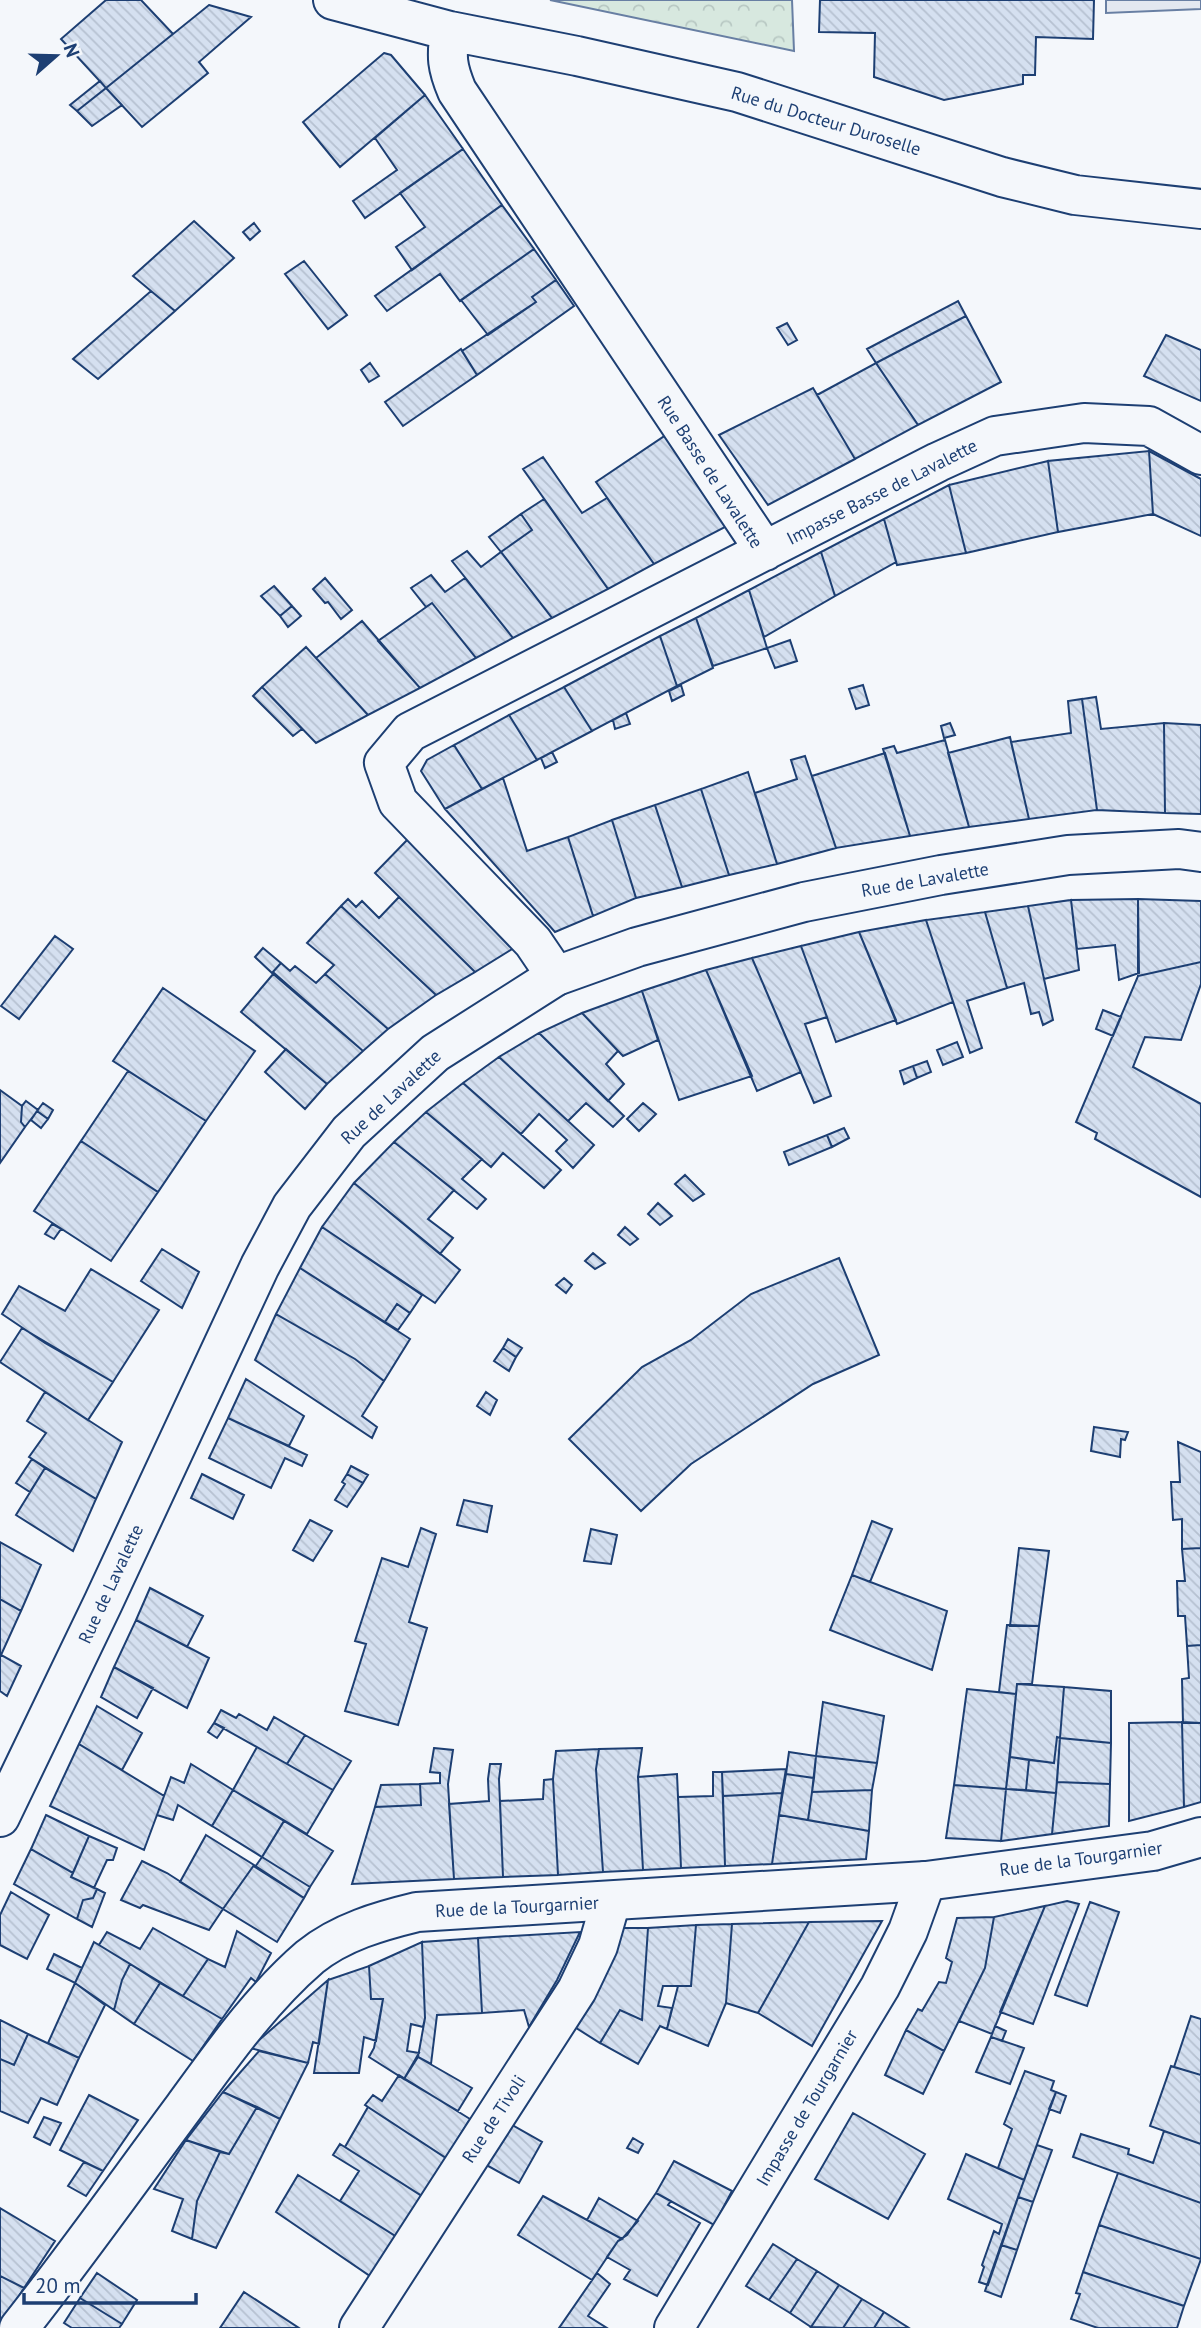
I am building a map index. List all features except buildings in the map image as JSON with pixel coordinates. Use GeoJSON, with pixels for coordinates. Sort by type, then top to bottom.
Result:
{"type":"FeatureCollection","features":[{"type":"Feature","properties":{"kind":"street"},"geometry":{"type":"LineString","coordinates":[[333,0],[450,31]]}},
{"type":"Feature","properties":{"kind":"street","name":"Rue du Docteur Duroselle"},"geometry":{"type":"LineString","coordinates":[[450,31],[737,92],[1002,177],[1075,195],[1201,209]]}},
{"type":"Feature","properties":{"kind":"street","name":"Rue Basse de Lavalette"},"geometry":{"type":"LineString","coordinates":[[450,31],[446,54],[448,69],[457,91],[765,551],[410,732],[384,763],[398,802],[533,942],[556,976]]}},
{"type":"Feature","properties":{"kind":"street","name":"Impasse Basse de Lavalette"},"geometry":{"type":"LineString","coordinates":[[765,551],[938,462],[995,436],[1084,423],[1149,426],[1201,455]]}},
{"type":"Feature","properties":{"kind":"street","name":"Rue de Lavalette"},"geometry":{"type":"LineString","coordinates":[[0,1816],[109,1591],[260,1266],[292,1206],[349,1132],[435,1054],[556,976],[637,947],[804,902],[1068,855],[1179,849],[1201,852]]}},
{"type":"Feature","properties":{"kind":"street","name":"Rue de la Tourgarnier"},"geometry":{"type":"LineString","coordinates":[[19,2328],[234,2039],[283,1983],[312,1956],[340,1938],[377,1921],[417,1912],[926,1881],[1153,1851],[1201,1837]]}},
{"type":"Feature","properties":{"kind":"street","name":"Impasse de Tourgarnier"},"geometry":{"type":"LineString","coordinates":[[674,2328],[880,1987],[908,1931],[926,1881]]}},
{"type":"Feature","properties":{"kind":"street","name":"Rue de Tivoli"},"geometry":{"type":"LineString","coordinates":[[359,2328],[577,1990],[598,1946],[611,1901]]}},
{"type":"Feature","properties":{"kind":"green space"},"geometry":{"type":"Polygon","coordinates":[[[550,0],[792,0],[794,51],[550,0]]]}},
{"type":"Feature","properties":{"kind":"shaded area"},"geometry":{"type":"Polygon","coordinates":[[[1106,0],[1201,0],[1201,9],[1106,13],[1106,0]]]}}]}
